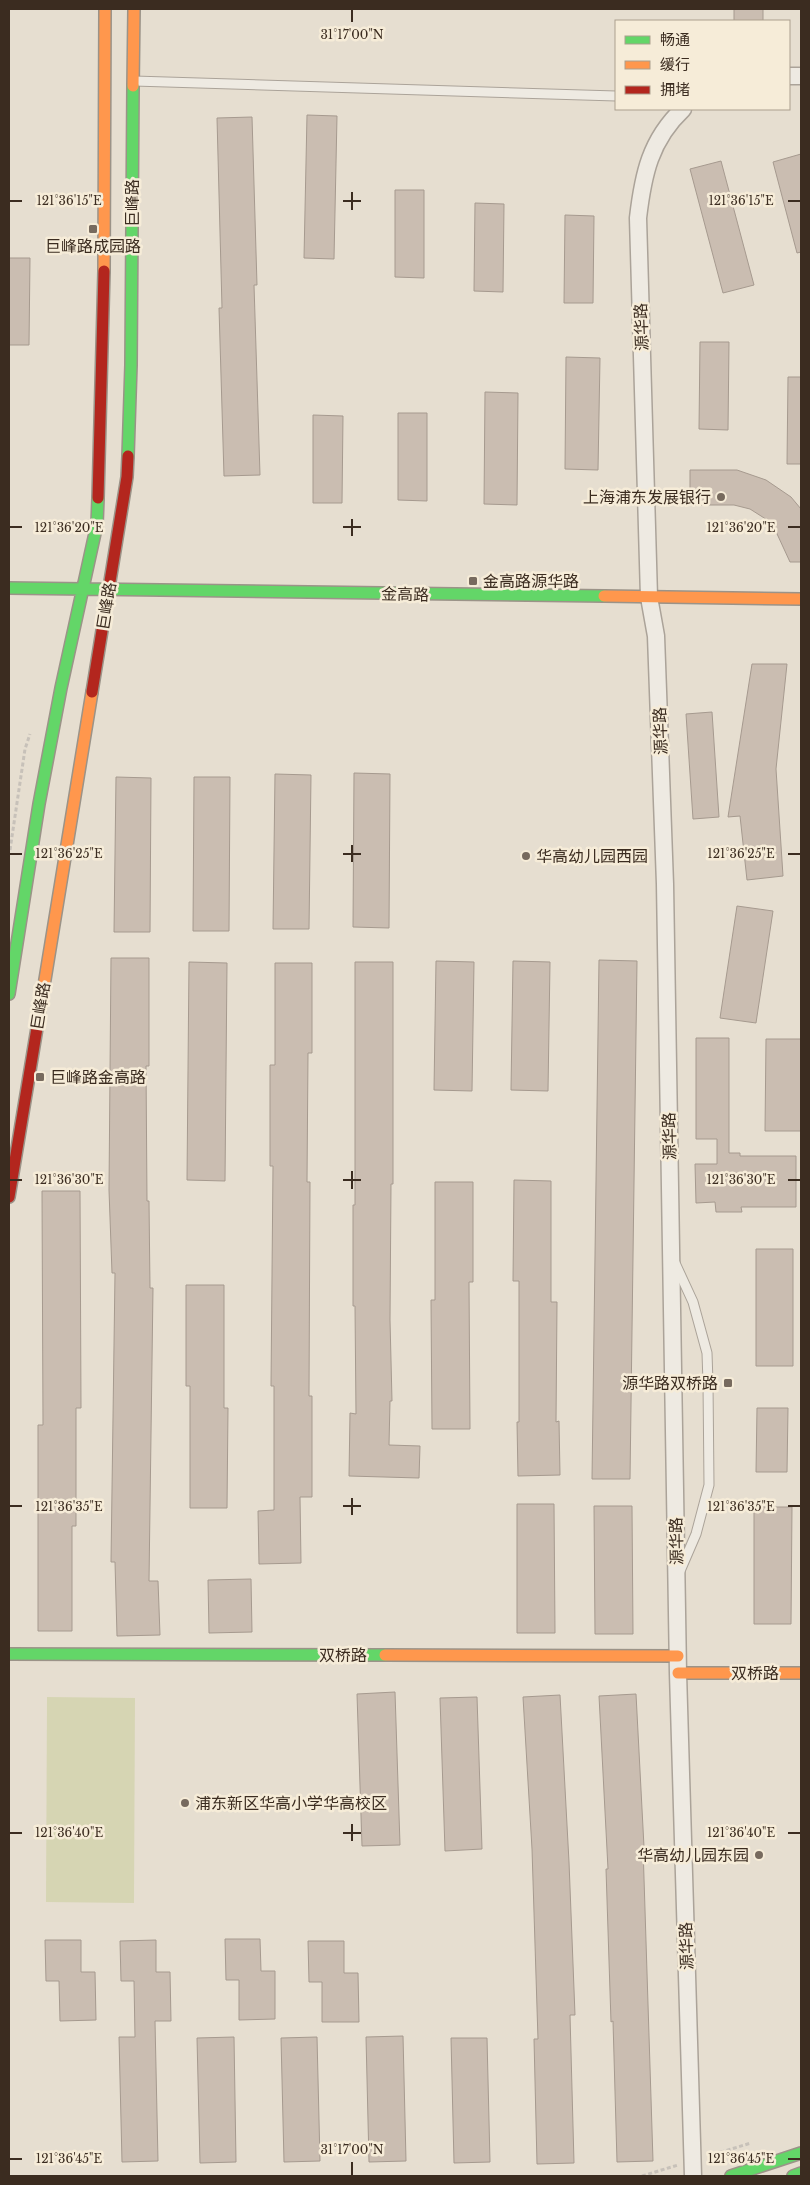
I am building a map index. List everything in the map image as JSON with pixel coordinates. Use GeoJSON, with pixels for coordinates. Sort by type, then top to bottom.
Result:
{"type":"FeatureCollection","features":[{"type":"Feature","properties":{"kind":"main road","name":"巨峰路"},"geometry":{"type":"LineString","coordinates":[[9,994],[41,795],[81,591],[97,524],[104,326],[105,9]]}},
{"type":"Feature","properties":{"kind":"main road","name":"巨峰路"},"geometry":{"type":"LineString","coordinates":[[9,1197],[127,477],[131,365],[134,9]]}},
{"type":"Feature","properties":{"kind":"main road","name":"金高路"},"geometry":{"type":"LineString","coordinates":[[9,588],[81,591],[801,599]]}},
{"type":"Feature","properties":{"kind":"main road","name":"双桥路"},"geometry":{"type":"LineString","coordinates":[[9,1654],[678,1656]]}},
{"type":"Feature","properties":{"kind":"main road","name":"双桥路"},"geometry":{"type":"LineString","coordinates":[[678,1673],[801,1673]]}},
{"type":"Feature","properties":{"kind":"main road"},"geometry":{"type":"LineString","coordinates":[[731,2176],[801,2153]]}},
{"type":"Feature","properties":{"kind":"main road"},"geometry":{"type":"LineString","coordinates":[[793,2176],[801,2173]]}},
{"type":"Feature","properties":{"kind":"street","name":"源华路"},"geometry":{"type":"LineString","coordinates":[[682,110],[669,122],[652,151],[642,181],[638,218],[649,597],[656,636],[666,884],[676,1581],[693,2176]]}},
{"type":"Feature","properties":{"kind":"lane"},"geometry":{"type":"LineString","coordinates":[[132,81],[615,96]]}},
{"type":"Feature","properties":{"kind":"lane"},"geometry":{"type":"LineString","coordinates":[[671,1255],[693,1302],[707,1353],[708,1383],[709,1485],[696,1534],[676,1581]]}},
{"type":"Feature","properties":{"kind":"path"},"geometry":{"type":"LineString","coordinates":[[10,852],[25,750],[31,732]]}},
{"type":"Feature","properties":{"kind":"green space"},"geometry":{"type":"Polygon","coordinates":[[[47,1697],[135,1698],[134,1903],[46,1902],[47,1697]]]}},
{"type":"Feature","properties":{"kind":"building"},"geometry":{"type":"Polygon","coordinates":[[[734,9],[763,9],[763,20],[734,20],[734,9]]]}},
{"type":"Feature","properties":{"kind":"building"},"geometry":{"type":"Polygon","coordinates":[[[307,115],[337,116],[334,259],[304,258],[307,115]]]}},
{"type":"Feature","properties":{"kind":"building"},"geometry":{"type":"Polygon","coordinates":[[[252,117],[257,285],[254,285],[260,475],[224,476],[219,308],[222,308],[217,118],[252,117]]]}},
{"type":"Feature","properties":{"kind":"building"},"geometry":{"type":"Polygon","coordinates":[[[801,154],[801,252],[797,253],[773,162],[801,154]]]}},
{"type":"Feature","properties":{"kind":"building"},"geometry":{"type":"Polygon","coordinates":[[[721,161],[754,285],[723,293],[690,169],[721,161]]]}},
{"type":"Feature","properties":{"kind":"building"},"geometry":{"type":"Polygon","coordinates":[[[395,190],[424,190],[424,278],[395,277],[395,190]]]}},
{"type":"Feature","properties":{"kind":"building"},"geometry":{"type":"Polygon","coordinates":[[[475,203],[504,204],[503,292],[474,291],[475,203]]]}},
{"type":"Feature","properties":{"kind":"building"},"geometry":{"type":"Polygon","coordinates":[[[565,215],[594,216],[593,303],[564,303],[565,215]]]}},
{"type":"Feature","properties":{"kind":"building"},"geometry":{"type":"Polygon","coordinates":[[[9,258],[30,258],[29,345],[9,345],[9,258]]]}},
{"type":"Feature","properties":{"kind":"building"},"geometry":{"type":"Polygon","coordinates":[[[700,342],[729,342],[728,430],[699,429],[700,342]]]}},
{"type":"Feature","properties":{"kind":"building"},"geometry":{"type":"Polygon","coordinates":[[[566,357],[600,358],[598,470],[565,469],[566,357]]]}},
{"type":"Feature","properties":{"kind":"building"},"geometry":{"type":"Polygon","coordinates":[[[788,377],[801,377],[801,464],[787,464],[788,377]]]}},
{"type":"Feature","properties":{"kind":"building"},"geometry":{"type":"Polygon","coordinates":[[[485,392],[518,393],[517,505],[484,504],[485,392]]]}},
{"type":"Feature","properties":{"kind":"building"},"geometry":{"type":"Polygon","coordinates":[[[398,413],[427,413],[427,501],[398,500],[398,413]]]}},
{"type":"Feature","properties":{"kind":"building"},"geometry":{"type":"Polygon","coordinates":[[[313,415],[343,416],[342,503],[313,503],[313,415]]]}},
{"type":"Feature","properties":{"kind":"building"},"geometry":{"type":"Polygon","coordinates":[[[690,470],[737,470],[766,480],[791,497],[801,509],[801,562],[790,562],[772,523],[750,509],[734,505],[690,505],[690,470]]]}},
{"type":"Feature","properties":{"kind":"building"},"geometry":{"type":"Polygon","coordinates":[[[752,664],[787,664],[776,769],[783,876],[747,880],[740,816],[728,817],[752,664]]]}},
{"type":"Feature","properties":{"kind":"building"},"geometry":{"type":"Polygon","coordinates":[[[712,712],[719,817],[693,819],[686,714],[712,712]]]}},
{"type":"Feature","properties":{"kind":"building"},"geometry":{"type":"Polygon","coordinates":[[[354,773],[390,774],[389,928],[353,927],[354,773]]]}},
{"type":"Feature","properties":{"kind":"building"},"geometry":{"type":"Polygon","coordinates":[[[275,774],[311,775],[309,929],[273,929],[275,774]]]}},
{"type":"Feature","properties":{"kind":"building"},"geometry":{"type":"Polygon","coordinates":[[[116,777],[151,778],[150,932],[114,932],[116,777]]]}},
{"type":"Feature","properties":{"kind":"building"},"geometry":{"type":"Polygon","coordinates":[[[194,777],[230,777],[229,931],[193,931],[194,777]]]}},
{"type":"Feature","properties":{"kind":"building"},"geometry":{"type":"Polygon","coordinates":[[[737,906],[773,911],[756,1023],[720,1018],[737,906]]]}},
{"type":"Feature","properties":{"kind":"building"},"geometry":{"type":"Polygon","coordinates":[[[111,958],[149,958],[149,1066],[146,1066],[147,1201],[149,1201],[150,1288],[153,1288],[149,1581],[158,1581],[160,1635],[117,1636],[115,1562],[111,1562],[115,1273],[112,1273],[109,1190],[111,958]]]}},
{"type":"Feature","properties":{"kind":"building"},"geometry":{"type":"Polygon","coordinates":[[[599,960],[637,961],[630,1479],[592,1479],[599,960]]]}},
{"type":"Feature","properties":{"kind":"building"},"geometry":{"type":"Polygon","coordinates":[[[436,961],[474,962],[472,1091],[434,1090],[436,961]]]}},
{"type":"Feature","properties":{"kind":"building"},"geometry":{"type":"Polygon","coordinates":[[[513,961],[550,962],[548,1091],[511,1090],[513,961]]]}},
{"type":"Feature","properties":{"kind":"building"},"geometry":{"type":"Polygon","coordinates":[[[189,962],[227,963],[225,1181],[187,1180],[189,962]]]}},
{"type":"Feature","properties":{"kind":"building"},"geometry":{"type":"Polygon","coordinates":[[[355,962],[393,962],[393,1184],[391,1184],[390,1320],[392,1401],[390,1401],[389,1445],[420,1446],[419,1478],[349,1476],[350,1413],[356,1414],[355,1306],[353,1306],[355,962]]]}},
{"type":"Feature","properties":{"kind":"building"},"geometry":{"type":"Polygon","coordinates":[[[275,963],[312,963],[312,1053],[308,1053],[307,1182],[310,1182],[309,1396],[312,1396],[312,1497],[300,1497],[301,1563],[259,1564],[258,1511],[274,1510],[274,1386],[271,1386],[273,1166],[270,1166],[270,1065],[275,1065],[275,963]]]}},
{"type":"Feature","properties":{"kind":"building"},"geometry":{"type":"Polygon","coordinates":[[[696,1038],[729,1038],[729,1153],[740,1153],[740,1156],[796,1156],[796,1207],[741,1207],[742,1212],[716,1212],[715,1202],[696,1203],[695,1164],[717,1164],[717,1139],[696,1139],[696,1038]]]}},
{"type":"Feature","properties":{"kind":"building"},"geometry":{"type":"Polygon","coordinates":[[[766,1039],[801,1039],[801,1131],[765,1131],[766,1039]]]}},
{"type":"Feature","properties":{"kind":"building"},"geometry":{"type":"Polygon","coordinates":[[[514,1180],[551,1181],[551,1302],[557,1302],[556,1422],[559,1421],[560,1475],[518,1476],[519,1281],[513,1281],[514,1180]]]}},
{"type":"Feature","properties":{"kind":"building"},"geometry":{"type":"Polygon","coordinates":[[[435,1182],[473,1182],[473,1282],[469,1282],[470,1429],[432,1429],[431,1300],[435,1300],[435,1182]]]}},
{"type":"Feature","properties":{"kind":"building"},"geometry":{"type":"Polygon","coordinates":[[[42,1191],[80,1191],[81,1408],[76,1408],[76,1526],[72,1526],[72,1631],[38,1631],[38,1425],[43,1425],[42,1191]]]}},
{"type":"Feature","properties":{"kind":"building"},"geometry":{"type":"Polygon","coordinates":[[[756,1249],[793,1249],[793,1366],[756,1366],[756,1249]]]}},
{"type":"Feature","properties":{"kind":"building"},"geometry":{"type":"Polygon","coordinates":[[[186,1285],[224,1285],[224,1408],[228,1408],[227,1508],[190,1508],[190,1386],[186,1386],[186,1285]]]}},
{"type":"Feature","properties":{"kind":"building"},"geometry":{"type":"Polygon","coordinates":[[[757,1408],[788,1408],[787,1472],[756,1472],[757,1408]]]}},
{"type":"Feature","properties":{"kind":"building"},"geometry":{"type":"Polygon","coordinates":[[[517,1504],[554,1504],[555,1633],[517,1633],[517,1504]]]}},
{"type":"Feature","properties":{"kind":"building"},"geometry":{"type":"Polygon","coordinates":[[[594,1506],[632,1506],[633,1634],[595,1634],[594,1506]]]}},
{"type":"Feature","properties":{"kind":"building"},"geometry":{"type":"Polygon","coordinates":[[[754,1507],[792,1507],[791,1624],[754,1624],[754,1507]]]}},
{"type":"Feature","properties":{"kind":"building"},"geometry":{"type":"Polygon","coordinates":[[[251,1579],[252,1632],[209,1633],[208,1580],[251,1579]]]}},
{"type":"Feature","properties":{"kind":"building"},"geometry":{"type":"Polygon","coordinates":[[[395,1692],[400,1845],[362,1846],[357,1694],[395,1692]]]}},
{"type":"Feature","properties":{"kind":"building"},"geometry":{"type":"Polygon","coordinates":[[[636,1694],[644,1847],[653,2161],[617,2162],[606,1869],[608,1869],[599,1696],[636,1694]]]}},
{"type":"Feature","properties":{"kind":"building"},"geometry":{"type":"Polygon","coordinates":[[[560,1695],[575,2015],[570,2015],[574,2163],[537,2164],[534,2039],[538,2039],[532,1849],[523,1697],[560,1695]]]}},
{"type":"Feature","properties":{"kind":"building"},"geometry":{"type":"Polygon","coordinates":[[[477,1697],[482,1849],[445,1851],[440,1698],[477,1697]]]}},
{"type":"Feature","properties":{"kind":"building"},"geometry":{"type":"Polygon","coordinates":[[[225,1939],[260,1939],[261,1971],[275,1971],[275,2019],[239,2020],[239,1980],[226,1980],[225,1939]]]}},
{"type":"Feature","properties":{"kind":"building"},"geometry":{"type":"Polygon","coordinates":[[[45,1940],[81,1940],[81,1972],[95,1972],[96,2020],[60,2021],[59,1981],[46,1981],[45,1940]]]}},
{"type":"Feature","properties":{"kind":"building"},"geometry":{"type":"Polygon","coordinates":[[[156,1940],[156,1972],[170,1972],[171,2021],[155,2021],[158,2161],[122,2162],[119,2037],[135,2037],[134,1981],[121,1981],[120,1941],[156,1940]]]}},
{"type":"Feature","properties":{"kind":"building"},"geometry":{"type":"Polygon","coordinates":[[[308,1941],[344,1941],[344,1973],[358,1973],[359,2022],[322,2022],[322,1982],[309,1982],[308,1941]]]}},
{"type":"Feature","properties":{"kind":"building"},"geometry":{"type":"Polygon","coordinates":[[[403,2036],[406,2161],[369,2162],[366,2037],[403,2036]]]}},
{"type":"Feature","properties":{"kind":"building"},"geometry":{"type":"Polygon","coordinates":[[[234,2037],[236,2162],[200,2163],[197,2038],[234,2037]]]}},
{"type":"Feature","properties":{"kind":"building"},"geometry":{"type":"Polygon","coordinates":[[[317,2037],[320,2161],[284,2162],[281,2038],[317,2037]]]}},
{"type":"Feature","properties":{"kind":"building"},"geometry":{"type":"Polygon","coordinates":[[[451,2038],[487,2038],[490,2162],[454,2163],[451,2038]]]}},
{"type":"Feature","properties":{"kind":"traffic: fast"},"geometry":{"type":"LineString","coordinates":[[128,456],[131,365],[133,86]]}},
{"type":"Feature","properties":{"kind":"traffic: fast"},"geometry":{"type":"LineString","coordinates":[[9,994],[39,804],[61,688],[97,524],[98,498]]}},
{"type":"Feature","properties":{"kind":"traffic: fast"},"geometry":{"type":"LineString","coordinates":[[9,588],[604,596]]}},
{"type":"Feature","properties":{"kind":"traffic: fast"},"geometry":{"type":"LineString","coordinates":[[9,1654],[385,1655]]}},
{"type":"Feature","properties":{"kind":"traffic: fast"},"geometry":{"type":"LineString","coordinates":[[731,2176],[801,2153]]}},
{"type":"Feature","properties":{"kind":"traffic: fast"},"geometry":{"type":"LineString","coordinates":[[793,2176],[801,2173]]}},
{"type":"Feature","properties":{"kind":"traffic: slow"},"geometry":{"type":"LineString","coordinates":[[104,271],[105,9]]}},
{"type":"Feature","properties":{"kind":"traffic: slow"},"geometry":{"type":"LineString","coordinates":[[133,86],[134,9]]}},
{"type":"Feature","properties":{"kind":"traffic: slow"},"geometry":{"type":"LineString","coordinates":[[604,596],[801,599]]}},
{"type":"Feature","properties":{"kind":"traffic: slow"},"geometry":{"type":"LineString","coordinates":[[41,1004],[92,692]]}},
{"type":"Feature","properties":{"kind":"traffic: slow"},"geometry":{"type":"LineString","coordinates":[[385,1655],[678,1656]]}},
{"type":"Feature","properties":{"kind":"traffic: slow"},"geometry":{"type":"LineString","coordinates":[[678,1673],[801,1673]]}},
{"type":"Feature","properties":{"kind":"traffic: jam"},"geometry":{"type":"LineString","coordinates":[[98,498],[104,271]]}},
{"type":"Feature","properties":{"kind":"traffic: jam"},"geometry":{"type":"LineString","coordinates":[[92,692],[127,477],[128,456]]}},
{"type":"Feature","properties":{"kind":"traffic: jam"},"geometry":{"type":"LineString","coordinates":[[9,1197],[41,1004]]}},
{"type":"Feature","properties":{"kind":"place","name":"巨峰路成园路"},"geometry":{"type":"Point","coordinates":[93,229]}},
{"type":"Feature","properties":{"kind":"place","name":"上海浦东发展银行"},"geometry":{"type":"Point","coordinates":[721,497]}},
{"type":"Feature","properties":{"kind":"place","name":"金高路源华路"},"geometry":{"type":"Point","coordinates":[473,581]}},
{"type":"Feature","properties":{"kind":"place","name":"华高幼儿园西园"},"geometry":{"type":"Point","coordinates":[526,856]}},
{"type":"Feature","properties":{"kind":"place","name":"巨峰路金高路"},"geometry":{"type":"Point","coordinates":[40,1077]}},
{"type":"Feature","properties":{"kind":"place","name":"源华路双桥路"},"geometry":{"type":"Point","coordinates":[728,1383]}},
{"type":"Feature","properties":{"kind":"place","name":"浦东新区华高小学华高校区"},"geometry":{"type":"Point","coordinates":[185,1803]}},
{"type":"Feature","properties":{"kind":"place","name":"华高幼儿园东园"},"geometry":{"type":"Point","coordinates":[759,1855]}}]}
